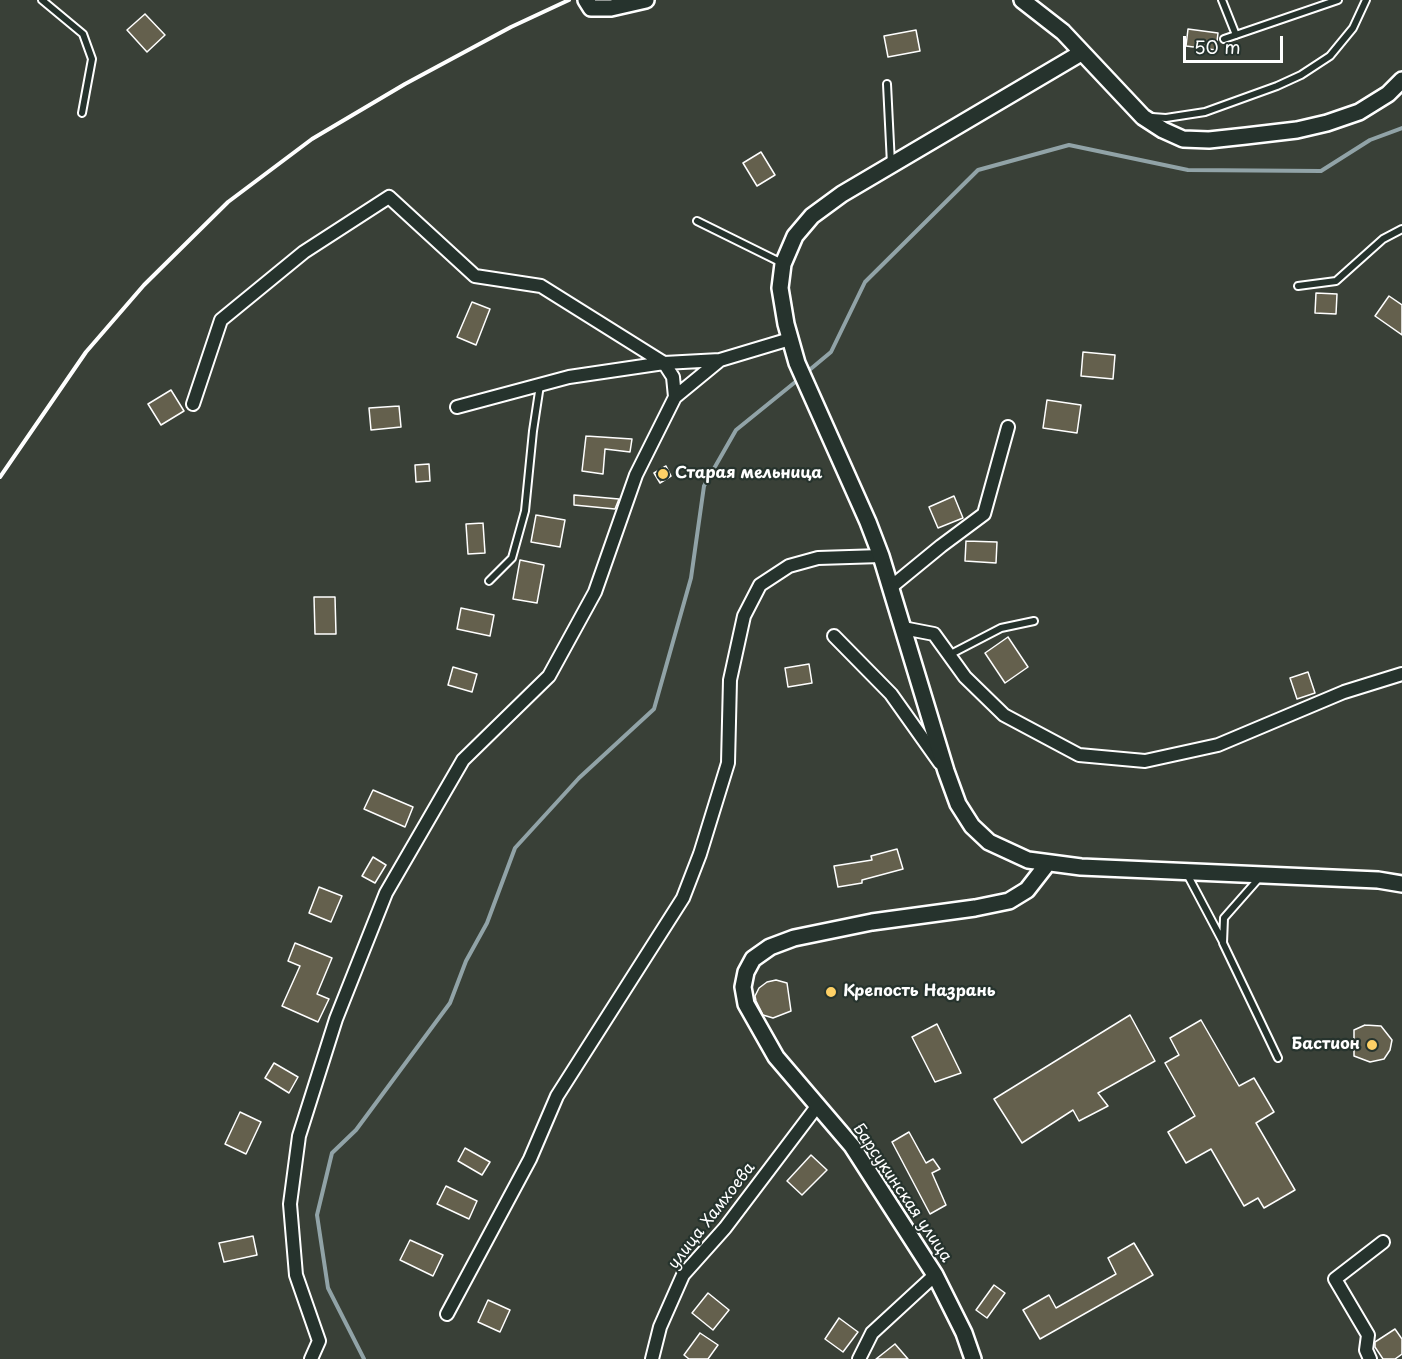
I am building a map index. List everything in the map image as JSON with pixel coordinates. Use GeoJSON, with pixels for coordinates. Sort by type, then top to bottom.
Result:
{"type":"FeatureCollection","features":[{"type":"Feature","properties":{"kind":"street"},"geometry":{"type":"LineString","coordinates":[[585,0],[591,8],[611,8],[646,0]]}},
{"type":"Feature","properties":{"kind":"street"},"geometry":{"type":"LineString","coordinates":[[1022,0],[1063,32],[1143,117],[1182,139],[1209,140],[1297,130],[1359,112],[1388,94],[1402,80]]}},
{"type":"Feature","properties":{"kind":"street"},"geometry":{"type":"LineString","coordinates":[[1082,53],[842,194],[813,216],[795,236],[783,264],[780,288],[790,339],[798,363],[881,556],[958,804],[972,826],[989,842],[1028,860],[1082,867],[1378,880],[1402,884]]}},
{"type":"Feature","properties":{"kind":"street"},"geometry":{"type":"LineString","coordinates":[[193,404],[221,320],[304,252],[389,197],[475,276],[541,286],[664,363],[673,377],[675,397]]}},
{"type":"Feature","properties":{"kind":"street"},"geometry":{"type":"LineString","coordinates":[[458,407],[569,376],[664,363],[720,360],[790,339]]}},
{"type":"Feature","properties":{"kind":"street"},"geometry":{"type":"LineString","coordinates":[[311,1359],[319,1341],[296,1275],[290,1204],[299,1136],[336,1019],[386,893],[463,760],[549,676],[595,592],[636,475],[675,397],[720,360]]}},
{"type":"Feature","properties":{"kind":"street"},"geometry":{"type":"LineString","coordinates":[[891,588],[984,514],[1008,427]]}},
{"type":"Feature","properties":{"kind":"street"},"geometry":{"type":"LineString","coordinates":[[447,1314],[530,1160],[557,1096],[683,898],[700,854],[728,764],[729,680],[744,616],[760,585],[789,566],[818,558],[881,556]]}},
{"type":"Feature","properties":{"kind":"street"},"geometry":{"type":"LineString","coordinates":[[903,628],[934,634],[965,677],[1004,716],[1078,755],[1145,761],[1218,745],[1344,692],[1402,674]]}},
{"type":"Feature","properties":{"kind":"street"},"geometry":{"type":"LineString","coordinates":[[834,636],[891,694],[946,771]]}},
{"type":"Feature","properties":{"kind":"street","name":"Барсукинская улица"},"geometry":{"type":"LineString","coordinates":[[973,1359],[964,1333],[935,1275],[852,1146],[776,1057],[746,1004],[743,987],[746,972],[753,959],[770,947],[794,938],[872,922],[1009,901],[1027,890],[1048,863]]}},
{"type":"Feature","properties":{"kind":"street","name":"улица Хамхоева"},"geometry":{"type":"LineString","coordinates":[[652,1359],[660,1327],[683,1275],[725,1228],[818,1105]]}},
{"type":"Feature","properties":{"kind":"street"},"geometry":{"type":"LineString","coordinates":[[1370,1359],[1366,1350],[1368,1335],[1335,1279],[1383,1242]]}},
{"type":"Feature","properties":{"kind":"street"},"geometry":{"type":"LineString","coordinates":[[859,1359],[872,1333],[935,1275]]}},
{"type":"Feature","properties":{"kind":"lane"},"geometry":{"type":"LineString","coordinates":[[42,0],[82,34],[92,59],[82,113]]}},
{"type":"Feature","properties":{"kind":"lane"},"geometry":{"type":"LineString","coordinates":[[1222,0],[1236,35]]}},
{"type":"Feature","properties":{"kind":"lane"},"geometry":{"type":"LineString","coordinates":[[1224,39],[1338,0]]}},
{"type":"Feature","properties":{"kind":"lane"},"geometry":{"type":"LineString","coordinates":[[1143,117],[1166,118],[1204,112],[1301,75],[1330,56],[1353,28],[1366,0]]}},
{"type":"Feature","properties":{"kind":"lane"},"geometry":{"type":"LineString","coordinates":[[887,84],[891,166]]}},
{"type":"Feature","properties":{"kind":"lane"},"geometry":{"type":"LineString","coordinates":[[697,221],[783,264]]}},
{"type":"Feature","properties":{"kind":"lane"},"geometry":{"type":"LineString","coordinates":[[1298,286],[1336,281],[1383,239],[1402,229]]}},
{"type":"Feature","properties":{"kind":"lane"},"geometry":{"type":"LineString","coordinates":[[489,581],[512,558],[525,511],[540,384]]}},
{"type":"Feature","properties":{"kind":"lane"},"geometry":{"type":"LineString","coordinates":[[949,655],[1001,628],[1034,621]]}},
{"type":"Feature","properties":{"kind":"lane"},"geometry":{"type":"LineString","coordinates":[[1185,871],[1223,942],[1278,1058]]}},
{"type":"Feature","properties":{"kind":"lane"},"geometry":{"type":"LineString","coordinates":[[1223,942],[1224,918],[1261,876]]}},
{"type":"Feature","properties":{"kind":"building"},"geometry":{"type":"Polygon","coordinates":[[[145,14],[165,35],[147,52],[127,30],[145,14]]]}},
{"type":"Feature","properties":{"kind":"building"},"geometry":{"type":"Polygon","coordinates":[[[1188,29],[1218,33],[1216,50],[1186,46],[1188,29]]]}},
{"type":"Feature","properties":{"kind":"building"},"geometry":{"type":"Polygon","coordinates":[[[916,30],[920,51],[888,57],[884,36],[916,30]]]}},
{"type":"Feature","properties":{"kind":"building"},"geometry":{"type":"Polygon","coordinates":[[[761,152],[775,175],[757,186],[743,163],[761,152]]]}},
{"type":"Feature","properties":{"kind":"building"},"geometry":{"type":"Polygon","coordinates":[[[1316,293],[1337,294],[1336,314],[1315,313],[1316,293]]]}},
{"type":"Feature","properties":{"kind":"building"},"geometry":{"type":"Polygon","coordinates":[[[1389,296],[1402,305],[1402,335],[1375,316],[1389,296]]]}},
{"type":"Feature","properties":{"kind":"building"},"geometry":{"type":"Polygon","coordinates":[[[472,302],[490,309],[476,345],[457,337],[472,302]]]}},
{"type":"Feature","properties":{"kind":"building"},"geometry":{"type":"Polygon","coordinates":[[[1083,352],[1115,355],[1113,379],[1081,376],[1083,352]]]}},
{"type":"Feature","properties":{"kind":"building"},"geometry":{"type":"Polygon","coordinates":[[[171,390],[184,411],[161,425],[148,404],[171,390]]]}},
{"type":"Feature","properties":{"kind":"building"},"geometry":{"type":"Polygon","coordinates":[[[1047,400],[1081,405],[1077,433],[1043,428],[1047,400]]]}},
{"type":"Feature","properties":{"kind":"building"},"geometry":{"type":"Polygon","coordinates":[[[399,406],[401,427],[371,430],[369,408],[399,406]]]}},
{"type":"Feature","properties":{"kind":"building"},"geometry":{"type":"Polygon","coordinates":[[[586,436],[632,439],[630,452],[605,449],[603,474],[582,471],[586,436]]]}},
{"type":"Feature","properties":{"kind":"building"},"geometry":{"type":"Polygon","coordinates":[[[429,464],[430,481],[416,482],[415,465],[429,464]]]}},
{"type":"Feature","properties":{"kind":"building","name":"Старая мельница"},"geometry":{"type":"Polygon","coordinates":[[[666,466],[671,476],[660,483],[654,473],[666,466]]]}},
{"type":"Feature","properties":{"kind":"building"},"geometry":{"type":"Polygon","coordinates":[[[574,495],[619,499],[615,509],[574,505],[574,495]]]}},
{"type":"Feature","properties":{"kind":"building"},"geometry":{"type":"Polygon","coordinates":[[[954,496],[963,518],[938,528],[929,507],[954,496]]]}},
{"type":"Feature","properties":{"kind":"building"},"geometry":{"type":"Polygon","coordinates":[[[536,515],[565,520],[560,547],[531,542],[536,515]]]}},
{"type":"Feature","properties":{"kind":"building"},"geometry":{"type":"Polygon","coordinates":[[[483,523],[485,553],[468,554],[466,524],[483,523]]]}},
{"type":"Feature","properties":{"kind":"building"},"geometry":{"type":"Polygon","coordinates":[[[966,541],[997,542],[996,563],[965,561],[966,541]]]}},
{"type":"Feature","properties":{"kind":"building"},"geometry":{"type":"Polygon","coordinates":[[[520,560],[544,565],[537,603],[513,599],[520,560]]]}},
{"type":"Feature","properties":{"kind":"building"},"geometry":{"type":"Polygon","coordinates":[[[314,597],[335,597],[336,634],[315,634],[314,597]]]}},
{"type":"Feature","properties":{"kind":"building"},"geometry":{"type":"Polygon","coordinates":[[[461,608],[494,615],[490,636],[457,629],[461,608]]]}},
{"type":"Feature","properties":{"kind":"building"},"geometry":{"type":"Polygon","coordinates":[[[1008,637],[1028,667],[1005,683],[985,653],[1008,637]]]}},
{"type":"Feature","properties":{"kind":"building"},"geometry":{"type":"Polygon","coordinates":[[[809,664],[812,683],[788,687],[785,668],[809,664]]]}},
{"type":"Feature","properties":{"kind":"building"},"geometry":{"type":"Polygon","coordinates":[[[453,667],[477,674],[472,692],[448,685],[453,667]]]}},
{"type":"Feature","properties":{"kind":"building"},"geometry":{"type":"Polygon","coordinates":[[[1308,672],[1315,693],[1297,699],[1290,678],[1308,672]]]}},
{"type":"Feature","properties":{"kind":"building"},"geometry":{"type":"Polygon","coordinates":[[[373,790],[413,807],[405,827],[364,809],[373,790]]]}},
{"type":"Feature","properties":{"kind":"building"},"geometry":{"type":"Polygon","coordinates":[[[897,849],[903,869],[862,880],[862,883],[838,887],[834,866],[872,860],[871,856],[897,849]]]}},
{"type":"Feature","properties":{"kind":"building"},"geometry":{"type":"Polygon","coordinates":[[[373,857],[386,865],[375,883],[362,876],[373,857]]]}},
{"type":"Feature","properties":{"kind":"building"},"geometry":{"type":"Polygon","coordinates":[[[319,887],[342,896],[331,922],[309,913],[319,887]]]}},
{"type":"Feature","properties":{"kind":"building"},"geometry":{"type":"Polygon","coordinates":[[[295,943],[332,958],[317,994],[329,999],[318,1022],[282,1006],[300,966],[288,961],[295,943]]]}},
{"type":"Feature","properties":{"kind":"building"},"geometry":{"type":"Polygon","coordinates":[[[776,980],[787,983],[791,1011],[773,1018],[763,1015],[755,996],[759,988],[767,982],[776,980]]]}},
{"type":"Feature","properties":{"kind":"building"},"geometry":{"type":"Polygon","coordinates":[[[1130,1015],[1155,1061],[1098,1093],[1108,1106],[1079,1121],[1073,1110],[1022,1143],[994,1099],[1130,1015]]]}},
{"type":"Feature","properties":{"kind":"building"},"geometry":{"type":"Polygon","coordinates":[[[1201,1020],[1239,1086],[1254,1078],[1274,1112],[1256,1123],[1295,1190],[1264,1208],[1258,1198],[1244,1206],[1211,1149],[1186,1163],[1168,1132],[1195,1116],[1165,1063],[1179,1055],[1170,1038],[1201,1020]]]}},
{"type":"Feature","properties":{"kind":"building"},"geometry":{"type":"Polygon","coordinates":[[[937,1024],[961,1073],[935,1082],[912,1037],[937,1024]]]}},
{"type":"Feature","properties":{"kind":"building","name":"Бастион"},"geometry":{"type":"Polygon","coordinates":[[[1365,1025],[1381,1026],[1392,1040],[1390,1050],[1384,1059],[1370,1062],[1354,1056],[1354,1030],[1365,1025]]]}},
{"type":"Feature","properties":{"kind":"building"},"geometry":{"type":"Polygon","coordinates":[[[274,1063],[298,1077],[289,1093],[265,1078],[274,1063]]]}},
{"type":"Feature","properties":{"kind":"building"},"geometry":{"type":"Polygon","coordinates":[[[240,1112],[261,1122],[246,1154],[225,1144],[240,1112]]]}},
{"type":"Feature","properties":{"kind":"building"},"geometry":{"type":"Polygon","coordinates":[[[909,1132],[926,1163],[933,1159],[940,1169],[932,1173],[946,1205],[930,1214],[892,1142],[909,1132]]]}},
{"type":"Feature","properties":{"kind":"building"},"geometry":{"type":"Polygon","coordinates":[[[465,1148],[490,1162],[482,1175],[458,1161],[465,1148]]]}},
{"type":"Feature","properties":{"kind":"building"},"geometry":{"type":"Polygon","coordinates":[[[811,1155],[827,1170],[802,1195],[787,1181],[811,1155]]]}},
{"type":"Feature","properties":{"kind":"building"},"geometry":{"type":"Polygon","coordinates":[[[446,1186],[477,1201],[469,1219],[437,1204],[446,1186]]]}},
{"type":"Feature","properties":{"kind":"building"},"geometry":{"type":"Polygon","coordinates":[[[253,1236],[257,1255],[224,1262],[219,1243],[253,1236]]]}},
{"type":"Feature","properties":{"kind":"building"},"geometry":{"type":"Polygon","coordinates":[[[410,1240],[443,1255],[433,1276],[400,1260],[410,1240]]]}},
{"type":"Feature","properties":{"kind":"building"},"geometry":{"type":"Polygon","coordinates":[[[1134,1243],[1153,1275],[1040,1339],[1023,1310],[1049,1295],[1056,1308],[1116,1274],[1108,1258],[1134,1243]]]}},
{"type":"Feature","properties":{"kind":"building"},"geometry":{"type":"Polygon","coordinates":[[[994,1285],[1005,1293],[987,1318],[976,1310],[994,1285]]]}},
{"type":"Feature","properties":{"kind":"building"},"geometry":{"type":"Polygon","coordinates":[[[708,1293],[729,1310],[713,1330],[692,1313],[708,1293]]]}},
{"type":"Feature","properties":{"kind":"building"},"geometry":{"type":"Polygon","coordinates":[[[488,1300],[510,1310],[500,1332],[478,1322],[488,1300]]]}},
{"type":"Feature","properties":{"kind":"building"},"geometry":{"type":"Polygon","coordinates":[[[839,1318],[858,1332],[843,1352],[825,1339],[839,1318]]]}},
{"type":"Feature","properties":{"kind":"building"},"geometry":{"type":"Polygon","coordinates":[[[1395,1329],[1402,1339],[1402,1354],[1395,1359],[1383,1359],[1375,1347],[1375,1342],[1395,1329]]]}},
{"type":"Feature","properties":{"kind":"building"},"geometry":{"type":"Polygon","coordinates":[[[700,1333],[718,1345],[708,1359],[689,1359],[684,1355],[700,1333]]]}},
{"type":"Feature","properties":{"kind":"building"},"geometry":{"type":"Polygon","coordinates":[[[895,1344],[908,1359],[876,1359],[895,1344]]]}},
{"type":"Feature","properties":{"kind":"waterway"},"geometry":{"type":"LineString","coordinates":[[807,372],[831,352],[865,282],[978,170],[1069,145],[1188,170],[1321,171],[1370,140],[1402,128]]}},
{"type":"Feature","properties":{"kind":"waterway"},"geometry":{"type":"LineString","coordinates":[[364,1359],[328,1288],[317,1215],[332,1153],[356,1130],[450,1003],[466,961],[487,923],[515,848],[579,778],[654,709],[691,578],[704,486],[736,430],[799,379]]}},
{"type":"Feature","properties":{"kind":"railway"},"geometry":{"type":"LineString","coordinates":[[0,477],[86,352],[144,285],[228,202],[312,139],[405,84],[511,27],[569,0]]}},
{"type":"Feature","properties":{"kind":"place","name":"Старая мельница"},"geometry":{"type":"Point","coordinates":[663,474]}},
{"type":"Feature","properties":{"kind":"place","name":"Крепость Назрань"},"geometry":{"type":"Point","coordinates":[831,992]}},
{"type":"Feature","properties":{"kind":"place","name":"Бастион"},"geometry":{"type":"Point","coordinates":[1372,1045]}}]}
